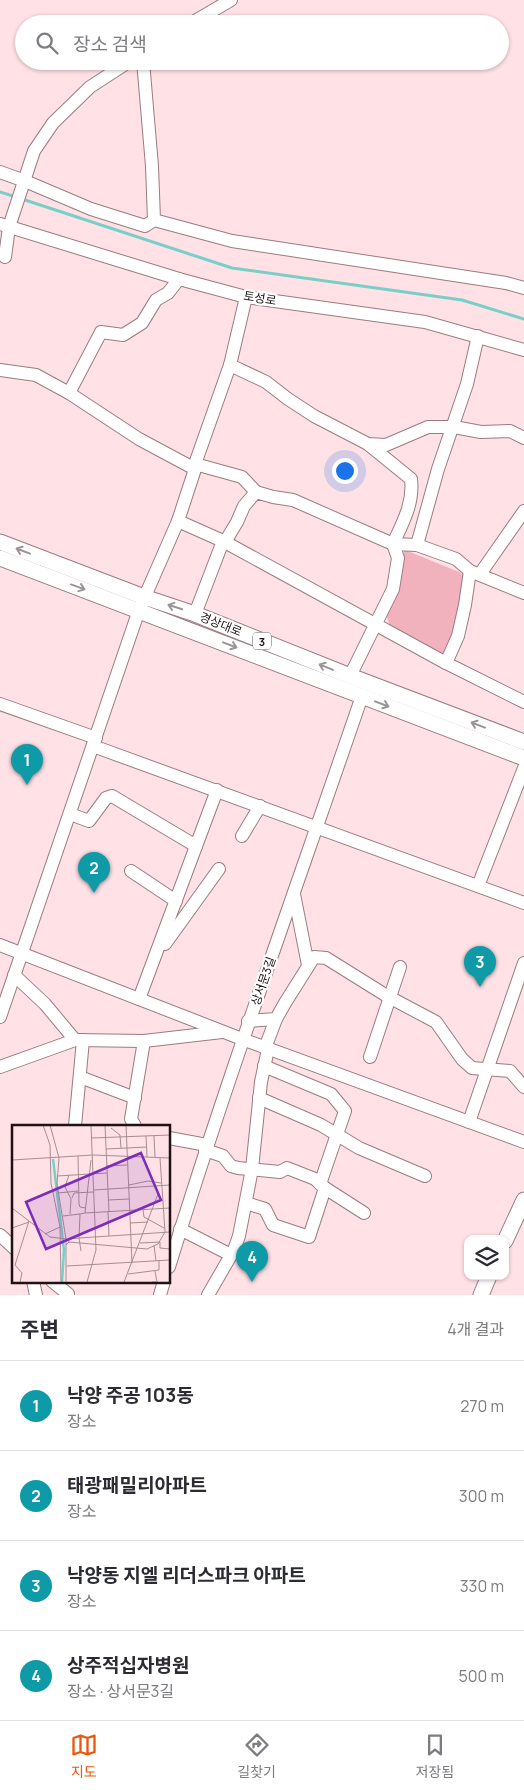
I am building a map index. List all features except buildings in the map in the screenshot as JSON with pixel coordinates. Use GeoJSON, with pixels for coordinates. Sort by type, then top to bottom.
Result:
{"type":"FeatureCollection","features":[{"type":"Feature","properties":{"kind":"main road","name":"경상대로"},"geometry":{"type":"LineString","coordinates":[[0,542],[362,696],[524,758]]}},
{"type":"Feature","properties":{"kind":"main road","name":"경상대로"},"geometry":{"type":"LineString","coordinates":[[0,558],[141,603],[195,614],[350,676],[524,742]]}},
{"type":"Feature","properties":{"kind":"main road"},"geometry":{"type":"LineString","coordinates":[[508,1235],[524,1200]]}},
{"type":"Feature","properties":{"kind":"main road"},"geometry":{"type":"LineString","coordinates":[[481,1295],[487,1280]]}},
{"type":"Feature","properties":{"kind":"street"},"geometry":{"type":"LineString","coordinates":[[206,15],[232,0]]}},
{"type":"Feature","properties":{"kind":"street"},"geometry":{"type":"LineString","coordinates":[[0,270],[7,224],[25,181],[34,151],[53,123],[90,87],[116,70]]}},
{"type":"Feature","properties":{"kind":"street"},"geometry":{"type":"LineString","coordinates":[[144,70],[152,166],[154,220]]}},
{"type":"Feature","properties":{"kind":"street"},"geometry":{"type":"LineString","coordinates":[[0,172],[91,208],[145,226],[154,220],[232,242],[506,283],[524,288]]}},
{"type":"Feature","properties":{"kind":"street","name":"토성로"},"geometry":{"type":"LineString","coordinates":[[7,224],[246,297],[425,322],[524,350]]}},
{"type":"Feature","properties":{"kind":"street"},"geometry":{"type":"LineString","coordinates":[[69,393],[100,332],[123,335],[142,322],[156,300],[168,293],[179,278]]}},
{"type":"Feature","properties":{"kind":"street"},"geometry":{"type":"LineString","coordinates":[[0,1017],[141,603],[178,521],[230,365],[246,297]]}},
{"type":"Feature","properties":{"kind":"street"},"geometry":{"type":"LineString","coordinates":[[417,546],[438,469],[454,427],[467,384],[478,336]]}},
{"type":"Feature","properties":{"kind":"street"},"geometry":{"type":"LineString","coordinates":[[230,365],[266,382],[314,416],[368,444],[411,479],[412,492],[408,512],[393,544],[398,558],[393,589],[350,676]]}},
{"type":"Feature","properties":{"kind":"street"},"geometry":{"type":"LineString","coordinates":[[0,370],[36,374],[69,393],[139,439],[195,466],[242,477],[256,492],[293,500],[393,544],[417,546],[456,559],[475,573],[524,593]]}},
{"type":"Feature","properties":{"kind":"street"},"geometry":{"type":"LineString","coordinates":[[368,444],[386,445],[428,427],[454,427],[481,432],[510,431],[524,438]]}},
{"type":"Feature","properties":{"kind":"street"},"geometry":{"type":"LineString","coordinates":[[195,614],[224,542],[237,522],[244,506],[256,492]]}},
{"type":"Feature","properties":{"kind":"street"},"geometry":{"type":"LineString","coordinates":[[446,663],[458,636],[475,573],[524,511]]}},
{"type":"Feature","properties":{"kind":"street"},"geometry":{"type":"LineString","coordinates":[[178,521],[224,542],[446,663],[524,702]]}},
{"type":"Feature","properties":{"kind":"street","name":"상서문3길"},"geometry":{"type":"LineString","coordinates":[[170,1264],[242,1039],[362,696]]}},
{"type":"Feature","properties":{"kind":"street"},"geometry":{"type":"LineString","coordinates":[[0,704],[217,790],[524,903]]}},
{"type":"Feature","properties":{"kind":"street"},"geometry":{"type":"LineString","coordinates":[[478,886],[524,768]]}},
{"type":"Feature","properties":{"kind":"street"},"geometry":{"type":"LineString","coordinates":[[139,999],[217,790]]}},
{"type":"Feature","properties":{"kind":"street"},"geometry":{"type":"LineString","coordinates":[[70,814],[89,821],[106,798],[112,796],[196,846]]}},
{"type":"Feature","properties":{"kind":"street"},"geometry":{"type":"LineString","coordinates":[[242,836],[260,806]]}},
{"type":"Feature","properties":{"kind":"street"},"geometry":{"type":"LineString","coordinates":[[155,957],[219,869]]}},
{"type":"Feature","properties":{"kind":"street"},"geometry":{"type":"LineString","coordinates":[[131,871],[176,901]]}},
{"type":"Feature","properties":{"kind":"street"},"geometry":{"type":"LineString","coordinates":[[294,892],[308,965]]}},
{"type":"Feature","properties":{"kind":"street"},"geometry":{"type":"LineString","coordinates":[[0,945],[242,1039],[524,1142]]}},
{"type":"Feature","properties":{"kind":"street"},"geometry":{"type":"LineString","coordinates":[[208,1295],[232,1255],[239,1236],[252,1169],[259,1098],[267,1048],[276,1020],[314,957],[326,958],[389,997],[436,1022],[462,1059],[472,1068],[510,1071],[524,1087]]}},
{"type":"Feature","properties":{"kind":"street"},"geometry":{"type":"LineString","coordinates":[[469,1122],[524,963]]}},
{"type":"Feature","properties":{"kind":"street"},"geometry":{"type":"LineString","coordinates":[[370,1057],[400,967]]}},
{"type":"Feature","properties":{"kind":"street"},"geometry":{"type":"LineString","coordinates":[[14,975],[79,1040],[80,1077],[75,1125]]}},
{"type":"Feature","properties":{"kind":"street"},"geometry":{"type":"LineString","coordinates":[[248,1022],[276,1020]]}},
{"type":"Feature","properties":{"kind":"street"},"geometry":{"type":"LineString","coordinates":[[0,1067],[79,1040],[144,1041],[225,1032]]}},
{"type":"Feature","properties":{"kind":"street"},"geometry":{"type":"LineString","coordinates":[[135,1125],[132,1119],[144,1041]]}},
{"type":"Feature","properties":{"kind":"street"},"geometry":{"type":"LineString","coordinates":[[246,1203],[265,1209],[273,1225],[309,1237],[345,1111],[331,1094],[264,1066]]}},
{"type":"Feature","properties":{"kind":"street"},"geometry":{"type":"LineString","coordinates":[[80,1077],[135,1098]]}},
{"type":"Feature","properties":{"kind":"street"},"geometry":{"type":"LineString","coordinates":[[259,1098],[321,1125],[359,1148],[425,1176]]}},
{"type":"Feature","properties":{"kind":"street"},"geometry":{"type":"LineString","coordinates":[[171,1142],[206,1147],[223,1156],[231,1166],[280,1172],[286,1168],[315,1179],[364,1213]]}},
{"type":"Feature","properties":{"kind":"street"},"geometry":{"type":"LineString","coordinates":[[180,1229],[232,1255]]}},
{"type":"Feature","properties":{"kind":"street"},"geometry":{"type":"LineString","coordinates":[[0,1235],[12,1246]]}},
{"type":"Feature","properties":{"kind":"street"},"geometry":{"type":"LineString","coordinates":[[33,1282],[36,1295]]}},
{"type":"Feature","properties":{"kind":"street"},"geometry":{"type":"LineString","coordinates":[[53,1282],[68,1294]]}},
{"type":"Feature","properties":{"kind":"shaded area"},"geometry":{"type":"Polygon","coordinates":[[[405,550],[459,572],[465,577],[450,649],[442,653],[389,625],[386,612],[405,550]]]}},
{"type":"Feature","properties":{"kind":"waterway"},"geometry":{"type":"LineString","coordinates":[[0,192],[16,197]]}},
{"type":"Feature","properties":{"kind":"waterway"},"geometry":{"type":"LineString","coordinates":[[22,199],[232,268],[462,300],[524,319]]}},
{"type":"Feature","properties":{"kind":"place","name":"낙양 주공 103동"},"geometry":{"type":"Point","coordinates":[27,785]}},
{"type":"Feature","properties":{"kind":"place","name":"태광패밀리아파트"},"geometry":{"type":"Point","coordinates":[94,893]}},
{"type":"Feature","properties":{"kind":"place","name":"낙양동 지엘 리더스파크 아파트"},"geometry":{"type":"Point","coordinates":[480,987]}},
{"type":"Feature","properties":{"kind":"place","name":"상주적십자병원"},"geometry":{"type":"Point","coordinates":[252,1282]}}]}
